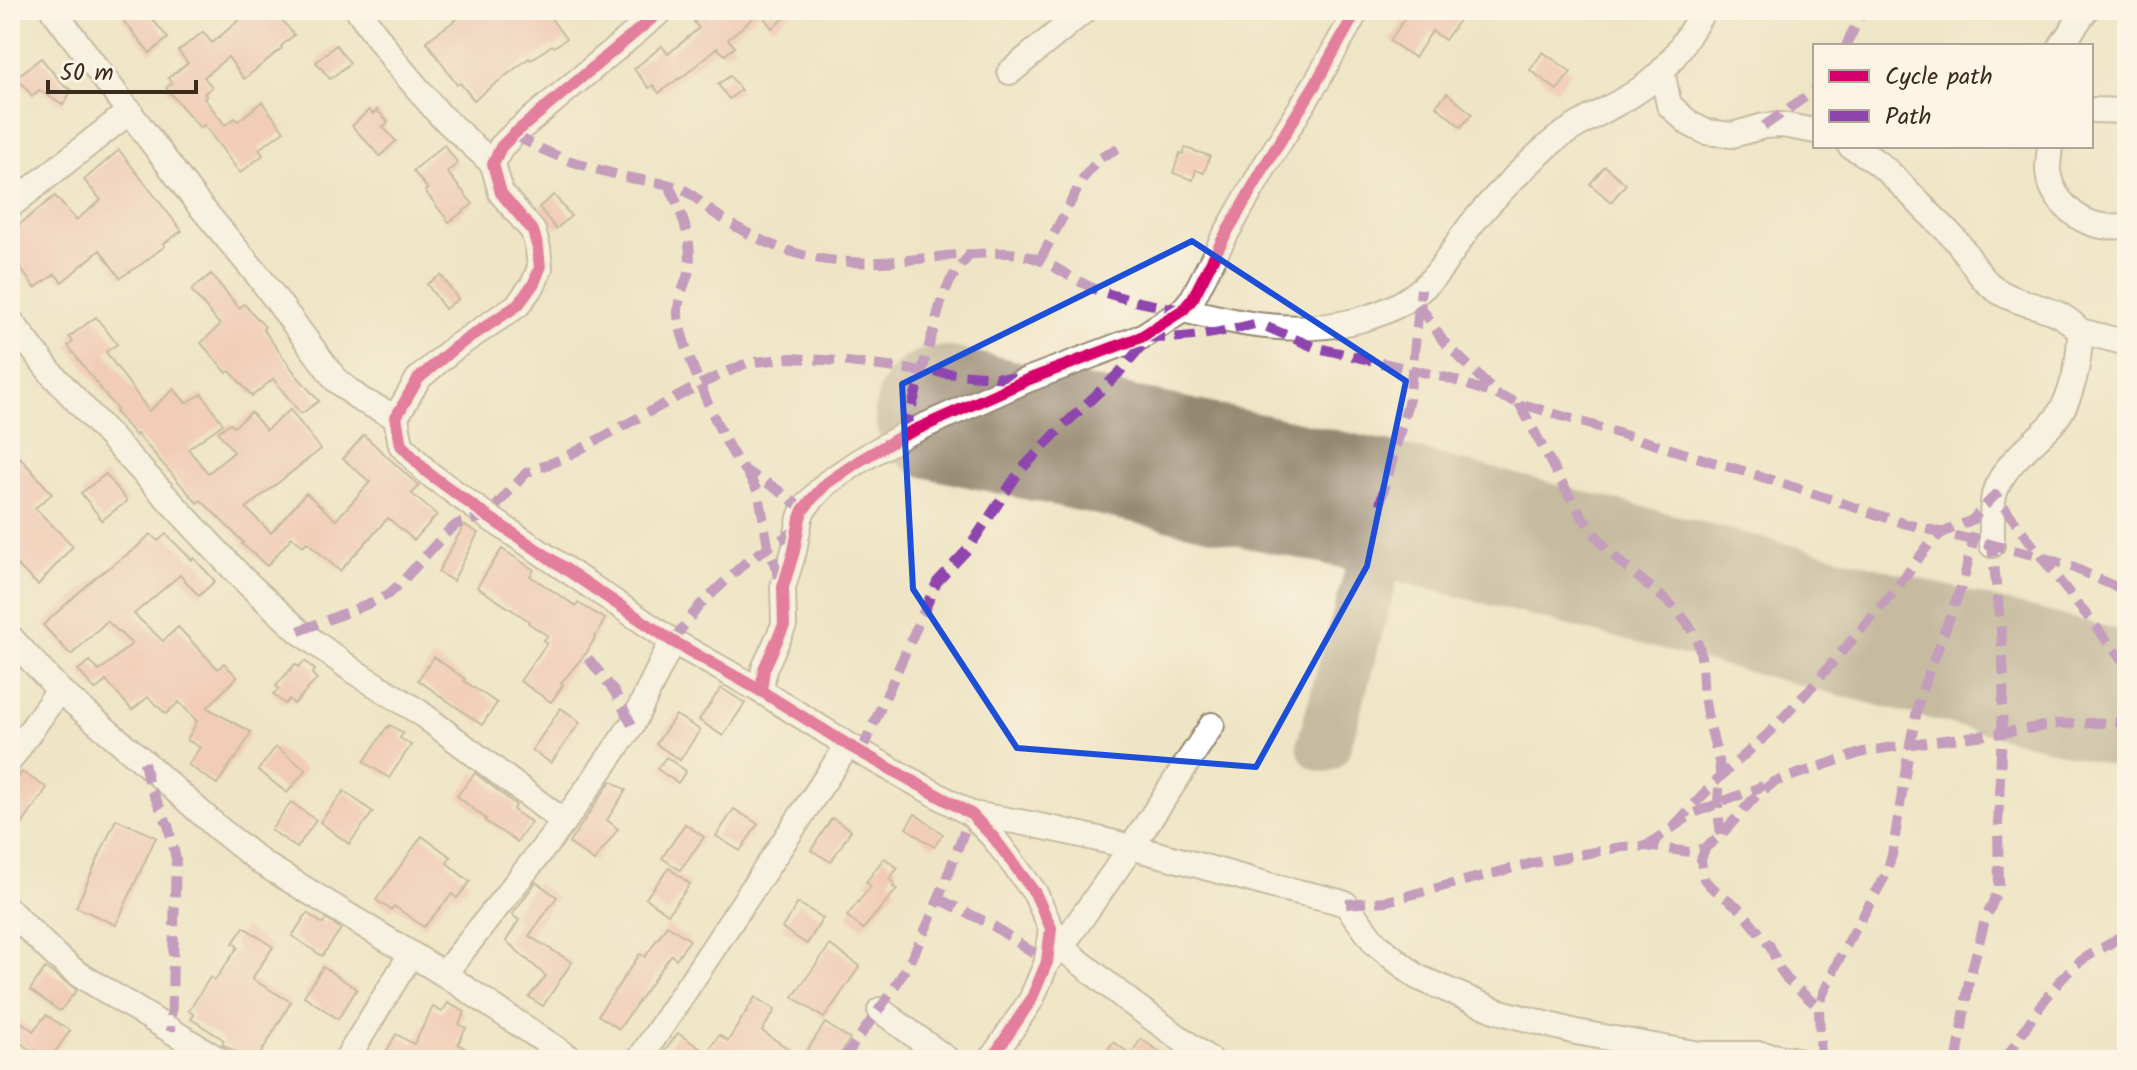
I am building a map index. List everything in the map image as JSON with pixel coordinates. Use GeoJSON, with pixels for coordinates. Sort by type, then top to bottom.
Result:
{"type":"FeatureCollection","features":[{"type":"Feature","properties":{"kind":"street"},"geometry":{"type":"LineString","coordinates":[[53,10],[196,201],[257,274],[336,380],[361,400],[396,417]]}},
{"type":"Feature","properties":{"kind":"street"},"geometry":{"type":"LineString","coordinates":[[358,10],[397,64],[439,114],[493,164],[501,193],[533,231],[540,268],[534,283],[518,305],[454,348],[418,379],[396,417],[401,445],[428,473],[487,516],[672,641],[971,814],[994,838],[1035,893],[1051,928],[1054,954]]}},
{"type":"Feature","properties":{"kind":"street"},"geometry":{"type":"LineString","coordinates":[[493,164],[501,147],[514,134],[662,10]]}},
{"type":"Feature","properties":{"kind":"street"},"geometry":{"type":"LineString","coordinates":[[1010,72],[1085,10]]}},
{"type":"Feature","properties":{"kind":"street"},"geometry":{"type":"LineString","coordinates":[[761,691],[764,669],[784,625],[783,587],[800,518],[811,500],[827,483],[904,435],[1027,380],[1141,337],[1183,310],[1193,298],[1223,239],[1357,10]]}},
{"type":"Feature","properties":{"kind":"street"},"geometry":{"type":"LineString","coordinates":[[1183,310],[1267,327],[1314,326],[1363,320],[1412,298],[1431,280],[1472,223],[1553,142],[1638,90],[1662,71],[1704,10]]}},
{"type":"Feature","properties":{"kind":"street"},"geometry":{"type":"LineString","coordinates":[[2062,44],[2086,10]]}},
{"type":"Feature","properties":{"kind":"street"},"geometry":{"type":"LineString","coordinates":[[1662,71],[1669,105],[1690,124],[1706,132],[1732,135],[1764,126],[1782,125],[1813,130]]}},
{"type":"Feature","properties":{"kind":"street"},"geometry":{"type":"LineString","coordinates":[[2093,110],[2127,111]]}},
{"type":"Feature","properties":{"kind":"street"},"geometry":{"type":"LineString","coordinates":[[10,206],[130,111]]}},
{"type":"Feature","properties":{"kind":"street"},"geometry":{"type":"LineString","coordinates":[[1854,148],[1871,157],[1902,183],[1945,227],[1988,284],[2002,294],[2055,312],[2071,321],[2080,331],[2127,343]]}},
{"type":"Feature","properties":{"kind":"street"},"geometry":{"type":"LineString","coordinates":[[2050,148],[2048,173],[2052,186],[2073,214],[2103,226],[2127,226]]}},
{"type":"Feature","properties":{"kind":"street"},"geometry":{"type":"LineString","coordinates":[[10,320],[52,374],[242,578],[288,620],[355,672],[419,712],[564,822]]}},
{"type":"Feature","properties":{"kind":"street"},"geometry":{"type":"LineString","coordinates":[[1992,545],[1995,495],[2000,481],[2062,411],[2072,383],[2080,331]]}},
{"type":"Feature","properties":{"kind":"street"},"geometry":{"type":"LineString","coordinates":[[10,637],[59,690],[262,863],[444,974],[573,1060]]}},
{"type":"Feature","properties":{"kind":"street"},"geometry":{"type":"LineString","coordinates":[[444,974],[564,822],[632,725],[672,641]]}},
{"type":"Feature","properties":{"kind":"street"},"geometry":{"type":"LineString","coordinates":[[10,760],[59,690]]}},
{"type":"Feature","properties":{"kind":"street"},"geometry":{"type":"LineString","coordinates":[[991,1060],[1031,1000],[1054,954],[1131,848],[1212,725]]}},
{"type":"Feature","properties":{"kind":"street"},"geometry":{"type":"LineString","coordinates":[[639,1060],[848,745]]}},
{"type":"Feature","properties":{"kind":"street"},"geometry":{"type":"LineString","coordinates":[[971,814],[1033,824],[1346,904],[1375,943],[1417,977],[1497,1011],[1576,1032],[1670,1049],[1701,1054],[1761,1054],[1796,1060]]}},
{"type":"Feature","properties":{"kind":"street"},"geometry":{"type":"LineString","coordinates":[[10,911],[77,973],[219,1060]]}},
{"type":"Feature","properties":{"kind":"street"},"geometry":{"type":"LineString","coordinates":[[346,1060],[411,954]]}},
{"type":"Feature","properties":{"kind":"street"},"geometry":{"type":"LineString","coordinates":[[1054,954],[1130,1002],[1210,1060]]}},
{"type":"Feature","properties":{"kind":"street"},"geometry":{"type":"LineString","coordinates":[[880,1010],[948,1060]]}},
{"type":"Feature","properties":{"kind":"highlighted area"},"geometry":{"type":"Polygon","coordinates":[[[1192,241],[1406,381],[1367,566],[1256,767],[1017,748],[913,589],[902,384],[1192,241]]]}},
{"type":"Feature","properties":{"kind":"building"},"geometry":{"type":"Polygon","coordinates":[[[130,10],[145,10],[168,38],[150,53],[121,18],[130,10]]]}},
{"type":"Feature","properties":{"kind":"building"},"geometry":{"type":"Polygon","coordinates":[[[251,10],[274,10],[294,35],[244,79],[228,57],[204,77],[212,87],[204,98],[225,125],[235,118],[238,121],[262,102],[284,131],[259,149],[263,155],[240,173],[204,125],[200,128],[166,88],[172,83],[168,78],[188,63],[178,51],[203,32],[212,43],[251,10]]]}},
{"type":"Feature","properties":{"kind":"building"},"geometry":{"type":"Polygon","coordinates":[[[470,10],[545,10],[566,39],[531,60],[529,58],[474,100],[460,83],[457,85],[426,41],[470,10]]]}},
{"type":"Feature","properties":{"kind":"building"},"geometry":{"type":"Polygon","coordinates":[[[721,10],[795,10],[772,28],[760,12],[728,39],[735,47],[725,55],[717,48],[659,93],[653,85],[649,88],[634,69],[662,46],[668,54],[699,28],[694,22],[706,12],[711,18],[721,10]]]}},
{"type":"Feature","properties":{"kind":"building"},"geometry":{"type":"Polygon","coordinates":[[[1410,10],[1466,10],[1445,40],[1432,31],[1415,58],[1390,41],[1410,10]]]}},
{"type":"Feature","properties":{"kind":"building"},"geometry":{"type":"Polygon","coordinates":[[[336,45],[350,63],[330,79],[316,62],[336,45]]]}},
{"type":"Feature","properties":{"kind":"building"},"geometry":{"type":"Polygon","coordinates":[[[1543,52],[1571,72],[1557,90],[1530,70],[1543,52]]]}},
{"type":"Feature","properties":{"kind":"building"},"geometry":{"type":"Polygon","coordinates":[[[41,58],[64,86],[72,90],[63,105],[39,90],[32,96],[17,77],[41,58]]]}},
{"type":"Feature","properties":{"kind":"building"},"geometry":{"type":"Polygon","coordinates":[[[730,76],[741,90],[729,99],[718,84],[730,76]]]}},
{"type":"Feature","properties":{"kind":"building"},"geometry":{"type":"Polygon","coordinates":[[[1447,93],[1472,114],[1461,127],[1436,106],[1447,93]]]}},
{"type":"Feature","properties":{"kind":"building"},"geometry":{"type":"Polygon","coordinates":[[[369,110],[373,114],[377,110],[388,122],[383,127],[396,141],[380,156],[352,126],[369,110]]]}},
{"type":"Feature","properties":{"kind":"building"},"geometry":{"type":"Polygon","coordinates":[[[444,145],[458,163],[447,172],[473,204],[449,222],[413,171],[444,145]]]}},
{"type":"Feature","properties":{"kind":"building"},"geometry":{"type":"Polygon","coordinates":[[[1185,148],[1210,156],[1204,173],[1196,170],[1193,180],[1173,173],[1185,148]]]}},
{"type":"Feature","properties":{"kind":"building"},"geometry":{"type":"Polygon","coordinates":[[[119,150],[182,231],[120,278],[100,250],[62,282],[55,274],[35,288],[10,254],[10,232],[55,196],[76,220],[101,200],[84,180],[119,150]]]}},
{"type":"Feature","properties":{"kind":"building"},"geometry":{"type":"Polygon","coordinates":[[[1605,166],[1626,184],[1611,202],[1590,184],[1605,166]]]}},
{"type":"Feature","properties":{"kind":"building"},"geometry":{"type":"Polygon","coordinates":[[[554,195],[571,216],[556,229],[539,207],[554,195]]]}},
{"type":"Feature","properties":{"kind":"building"},"geometry":{"type":"Polygon","coordinates":[[[211,274],[239,308],[244,304],[265,327],[263,329],[297,376],[319,401],[301,414],[273,379],[252,396],[201,343],[220,325],[191,290],[211,274]]]}},
{"type":"Feature","properties":{"kind":"building"},"geometry":{"type":"Polygon","coordinates":[[[441,275],[458,299],[445,309],[427,284],[441,275]]]}},
{"type":"Feature","properties":{"kind":"building"},"geometry":{"type":"Polygon","coordinates":[[[96,317],[117,344],[106,352],[149,411],[174,389],[186,403],[202,394],[223,424],[188,449],[208,473],[234,452],[218,432],[230,423],[234,427],[251,412],[266,430],[290,410],[321,449],[246,508],[271,533],[306,493],[336,520],[370,482],[343,459],[364,435],[419,486],[412,494],[437,515],[414,540],[388,518],[340,571],[307,542],[303,546],[292,537],[267,566],[201,500],[197,503],[136,436],[68,346],[73,342],[69,337],[96,317]]]}},
{"type":"Feature","properties":{"kind":"building"},"geometry":{"type":"Polygon","coordinates":[[[19,456],[52,494],[35,508],[73,546],[38,585],[10,558],[10,488],[16,481],[10,474],[10,464],[19,456]]]}},
{"type":"Feature","properties":{"kind":"building"},"geometry":{"type":"Polygon","coordinates":[[[106,474],[127,501],[102,520],[81,493],[106,474]]]}},
{"type":"Feature","properties":{"kind":"building"},"geometry":{"type":"Polygon","coordinates":[[[464,525],[478,533],[453,581],[438,572],[464,525]]]}},
{"type":"Feature","properties":{"kind":"building"},"geometry":{"type":"Polygon","coordinates":[[[150,534],[158,541],[166,534],[215,581],[199,596],[180,575],[134,614],[163,641],[178,627],[218,669],[224,663],[237,677],[207,708],[251,732],[217,784],[188,765],[200,747],[187,740],[197,721],[179,702],[166,714],[148,697],[132,710],[106,681],[95,690],[78,670],[90,661],[99,671],[132,644],[107,621],[71,655],[43,625],[150,534]]]}},
{"type":"Feature","properties":{"kind":"building"},"geometry":{"type":"Polygon","coordinates":[[[502,549],[534,570],[530,576],[576,606],[578,603],[605,619],[587,652],[561,683],[563,685],[551,702],[520,681],[547,643],[543,641],[548,636],[477,587],[502,549]]]}},
{"type":"Feature","properties":{"kind":"building"},"geometry":{"type":"Polygon","coordinates":[[[434,657],[497,703],[482,725],[418,680],[434,657]]]}},
{"type":"Feature","properties":{"kind":"building"},"geometry":{"type":"Polygon","coordinates":[[[305,661],[315,670],[312,674],[317,679],[294,704],[289,699],[285,704],[273,694],[279,689],[276,686],[295,664],[298,667],[305,661]]]}},
{"type":"Feature","properties":{"kind":"building"},"geometry":{"type":"Polygon","coordinates":[[[721,688],[745,703],[723,736],[699,720],[721,688]]]}},
{"type":"Feature","properties":{"kind":"building"},"geometry":{"type":"Polygon","coordinates":[[[561,708],[580,722],[551,763],[532,750],[561,708]]]}},
{"type":"Feature","properties":{"kind":"building"},"geometry":{"type":"Polygon","coordinates":[[[676,715],[700,730],[680,760],[656,744],[676,715]]]}},
{"type":"Feature","properties":{"kind":"building"},"geometry":{"type":"Polygon","coordinates":[[[390,725],[403,733],[400,738],[411,745],[389,778],[364,762],[390,725]]]}},
{"type":"Feature","properties":{"kind":"building"},"geometry":{"type":"Polygon","coordinates":[[[276,747],[306,770],[287,793],[258,770],[276,747]]]}},
{"type":"Feature","properties":{"kind":"building"},"geometry":{"type":"Polygon","coordinates":[[[666,757],[686,771],[678,783],[657,769],[666,757]]]}},
{"type":"Feature","properties":{"kind":"building"},"geometry":{"type":"Polygon","coordinates":[[[22,772],[47,788],[10,842],[10,790],[22,772]]]}},
{"type":"Feature","properties":{"kind":"building"},"geometry":{"type":"Polygon","coordinates":[[[475,773],[516,805],[513,810],[531,822],[517,842],[485,821],[457,796],[475,773]]]}},
{"type":"Feature","properties":{"kind":"building"},"geometry":{"type":"Polygon","coordinates":[[[611,781],[626,790],[607,820],[618,829],[594,861],[569,843],[611,781]]]}},
{"type":"Feature","properties":{"kind":"building"},"geometry":{"type":"Polygon","coordinates":[[[344,791],[373,812],[349,844],[320,822],[344,791]]]}},
{"type":"Feature","properties":{"kind":"building"},"geometry":{"type":"Polygon","coordinates":[[[291,802],[316,820],[297,848],[271,830],[291,802]]]}},
{"type":"Feature","properties":{"kind":"building"},"geometry":{"type":"Polygon","coordinates":[[[734,809],[758,824],[740,851],[716,836],[734,809]]]}},
{"type":"Feature","properties":{"kind":"building"},"geometry":{"type":"Polygon","coordinates":[[[915,814],[943,834],[934,847],[906,828],[915,814]]]}},
{"type":"Feature","properties":{"kind":"building"},"geometry":{"type":"Polygon","coordinates":[[[832,818],[851,830],[831,862],[811,850],[832,818]]]}},
{"type":"Feature","properties":{"kind":"building"},"geometry":{"type":"Polygon","coordinates":[[[116,819],[156,837],[116,925],[76,907],[116,819]]]}},
{"type":"Feature","properties":{"kind":"building"},"geometry":{"type":"Polygon","coordinates":[[[685,824],[704,837],[680,870],[662,858],[685,824]]]}},
{"type":"Feature","properties":{"kind":"building"},"geometry":{"type":"Polygon","coordinates":[[[422,836],[451,857],[447,863],[470,882],[457,898],[452,894],[424,927],[394,906],[391,910],[376,900],[422,836]]]}},
{"type":"Feature","properties":{"kind":"building"},"geometry":{"type":"Polygon","coordinates":[[[884,858],[898,868],[889,879],[897,889],[863,929],[847,916],[871,886],[866,882],[884,858]]]}},
{"type":"Feature","properties":{"kind":"building"},"geometry":{"type":"Polygon","coordinates":[[[669,868],[690,884],[668,914],[646,898],[669,868]]]}},
{"type":"Feature","properties":{"kind":"building"},"geometry":{"type":"Polygon","coordinates":[[[536,882],[557,897],[529,936],[572,962],[543,1006],[529,997],[546,976],[506,941],[519,920],[512,915],[536,882]]]}},
{"type":"Feature","properties":{"kind":"building"},"geometry":{"type":"Polygon","coordinates":[[[798,903],[823,918],[807,944],[782,928],[798,903]]]}},
{"type":"Feature","properties":{"kind":"building"},"geometry":{"type":"Polygon","coordinates":[[[307,913],[323,924],[326,919],[341,929],[322,956],[292,936],[307,913]]]}},
{"type":"Feature","properties":{"kind":"building"},"geometry":{"type":"Polygon","coordinates":[[[667,925],[690,940],[676,959],[671,955],[619,1029],[598,1015],[640,954],[645,957],[667,925]]]}},
{"type":"Feature","properties":{"kind":"building"},"geometry":{"type":"Polygon","coordinates":[[[244,927],[273,947],[252,979],[291,1002],[257,1060],[250,1060],[222,1044],[224,1040],[191,1019],[194,1015],[189,1011],[210,977],[215,980],[238,947],[233,943],[244,927]]]}},
{"type":"Feature","properties":{"kind":"building"},"geometry":{"type":"Polygon","coordinates":[[[830,945],[860,966],[824,1018],[793,997],[830,945]]]}},
{"type":"Feature","properties":{"kind":"building"},"geometry":{"type":"Polygon","coordinates":[[[323,967],[357,989],[338,1019],[304,996],[323,967]]]}},
{"type":"Feature","properties":{"kind":"building"},"geometry":{"type":"Polygon","coordinates":[[[45,968],[77,990],[60,1011],[30,990],[45,968]]]}},
{"type":"Feature","properties":{"kind":"building"},"geometry":{"type":"Polygon","coordinates":[[[755,997],[775,1010],[762,1031],[802,1058],[825,1023],[850,1039],[836,1060],[658,1060],[678,1033],[707,1053],[719,1035],[728,1041],[755,997]]]}},
{"type":"Feature","properties":{"kind":"building"},"geometry":{"type":"Polygon","coordinates":[[[448,1003],[465,1012],[459,1024],[466,1028],[458,1044],[484,1060],[382,1060],[396,1034],[414,1044],[433,1007],[442,1012],[448,1003]]]}},
{"type":"Feature","properties":{"kind":"building"},"geometry":{"type":"Polygon","coordinates":[[[10,1013],[33,1031],[46,1015],[70,1031],[49,1060],[10,1035],[10,1013]]]}},
{"type":"Feature","properties":{"kind":"building"},"geometry":{"type":"Polygon","coordinates":[[[1141,1039],[1172,1060],[1100,1060],[1113,1042],[1131,1054],[1141,1039]]]}},
{"type":"Feature","properties":{"kind":"taxiway"},"geometry":{"type":"LineString","coordinates":[[1324,745],[1389,510]]}},
{"type":"Feature","properties":{"kind":"runway"},"geometry":{"type":"LineString","coordinates":[[942,413],[1389,510],[2127,701]]}},
{"type":"Feature","properties":{"kind":"marked path"},"geometry":{"type":"LineString","coordinates":[[1847,44],[1863,10]]}},
{"type":"Feature","properties":{"kind":"marked path"},"geometry":{"type":"LineString","coordinates":[[1764,126],[1813,91]]}},
{"type":"Feature","properties":{"kind":"marked path"},"geometry":{"type":"LineString","coordinates":[[514,134],[554,155],[582,165],[680,188],[742,230],[772,245],[804,255],[837,261],[871,262],[986,253],[1018,254],[1038,260],[1106,293],[1183,310]]}},
{"type":"Feature","properties":{"kind":"marked path"},"geometry":{"type":"LineString","coordinates":[[1040,260],[1084,177],[1100,158],[1118,148]]}},
{"type":"Feature","properties":{"kind":"marked path"},"geometry":{"type":"LineString","coordinates":[[669,185],[682,217],[690,251],[688,274],[680,299],[680,328],[704,394],[725,440],[743,468],[803,510]]}},
{"type":"Feature","properties":{"kind":"marked path"},"geometry":{"type":"LineString","coordinates":[[904,435],[942,299],[954,275],[971,254]]}},
{"type":"Feature","properties":{"kind":"marked path"},"geometry":{"type":"LineString","coordinates":[[1380,504],[1409,399],[1421,289]]}},
{"type":"Feature","properties":{"kind":"marked path"},"geometry":{"type":"LineString","coordinates":[[1419,304],[1443,341],[1495,392]]}},
{"type":"Feature","properties":{"kind":"marked path"},"geometry":{"type":"LineString","coordinates":[[1145,337],[1200,335],[1254,324]]}},
{"type":"Feature","properties":{"kind":"marked path"},"geometry":{"type":"LineString","coordinates":[[1267,327],[1314,347],[1448,378],[1903,523],[2042,557],[2127,592]]}},
{"type":"Feature","properties":{"kind":"marked path"},"geometry":{"type":"LineString","coordinates":[[861,752],[937,582],[968,549],[1019,472],[1118,374],[1149,337]]}},
{"type":"Feature","properties":{"kind":"marked path"},"geometry":{"type":"LineString","coordinates":[[299,631],[389,594],[445,534],[457,524],[487,516],[526,473],[562,459],[701,384],[747,363],[791,358],[1019,379]]}},
{"type":"Feature","properties":{"kind":"marked path"},"geometry":{"type":"LineString","coordinates":[[1519,403],[1571,498],[1594,533],[1619,561],[1677,611],[1695,636],[1702,660],[1706,710],[1720,768],[1718,805],[1721,835]]}},
{"type":"Feature","properties":{"kind":"marked path"},"geometry":{"type":"LineString","coordinates":[[747,473],[759,494],[768,546],[783,587]]}},
{"type":"Feature","properties":{"kind":"marked path"},"geometry":{"type":"LineString","coordinates":[[1674,826],[1807,692],[1892,594],[1930,543],[1942,533],[1972,520],[1995,495],[2127,666]]}},
{"type":"Feature","properties":{"kind":"marked path"},"geometry":{"type":"LineString","coordinates":[[672,641],[700,605],[748,560],[798,529]]}},
{"type":"Feature","properties":{"kind":"marked path"},"geometry":{"type":"LineString","coordinates":[[1821,1060],[1819,1008],[1823,994],[1885,876],[1892,855],[1920,696],[1963,582],[1975,533]]}},
{"type":"Feature","properties":{"kind":"marked path"},"geometry":{"type":"LineString","coordinates":[[1957,1060],[1969,981],[1985,920],[1999,888],[1998,827],[2004,678],[1992,545]]}},
{"type":"Feature","properties":{"kind":"marked path"},"geometry":{"type":"LineString","coordinates":[[588,658],[614,691],[632,725]]}},
{"type":"Feature","properties":{"kind":"marked path"},"geometry":{"type":"LineString","coordinates":[[1346,904],[1387,901],[1533,863],[1622,847],[1646,846],[1690,852],[1705,848],[1774,782],[1863,752],[2057,724],[2127,722]]}},
{"type":"Feature","properties":{"kind":"marked path"},"geometry":{"type":"LineString","coordinates":[[144,762],[148,782],[168,825],[176,859],[171,1031]]}},
{"type":"Feature","properties":{"kind":"marked path"},"geometry":{"type":"LineString","coordinates":[[1646,846],[1694,813],[1763,786]]}},
{"type":"Feature","properties":{"kind":"marked path"},"geometry":{"type":"LineString","coordinates":[[843,1060],[905,971],[921,940],[971,814]]}},
{"type":"Feature","properties":{"kind":"marked path"},"geometry":{"type":"LineString","coordinates":[[1705,848],[1701,860],[1704,879],[1738,907],[1770,946],[1787,979],[1819,1008]]}},
{"type":"Feature","properties":{"kind":"marked path"},"geometry":{"type":"LineString","coordinates":[[939,899],[992,925],[1047,962]]}},
{"type":"Feature","properties":{"kind":"marked path"},"geometry":{"type":"LineString","coordinates":[[2005,1060],[2066,974],[2083,959],[2116,939],[2127,927]]}},
{"type":"Feature","properties":{"kind":"cycle path"},"geometry":{"type":"LineString","coordinates":[[662,10],[501,147],[493,164],[501,193],[533,231],[540,268],[534,283],[518,305],[454,348],[418,379],[396,417],[401,445],[428,473],[487,516],[672,641],[971,814],[994,838],[1035,893],[1051,928],[1047,962],[1031,1000],[991,1060]]}},
{"type":"Feature","properties":{"kind":"cycle path"},"geometry":{"type":"LineString","coordinates":[[761,691],[764,669],[784,625],[783,587],[800,518],[811,500],[827,483],[904,435],[1027,380],[1141,337],[1183,310],[1193,298],[1223,239],[1357,10]]}}]}
